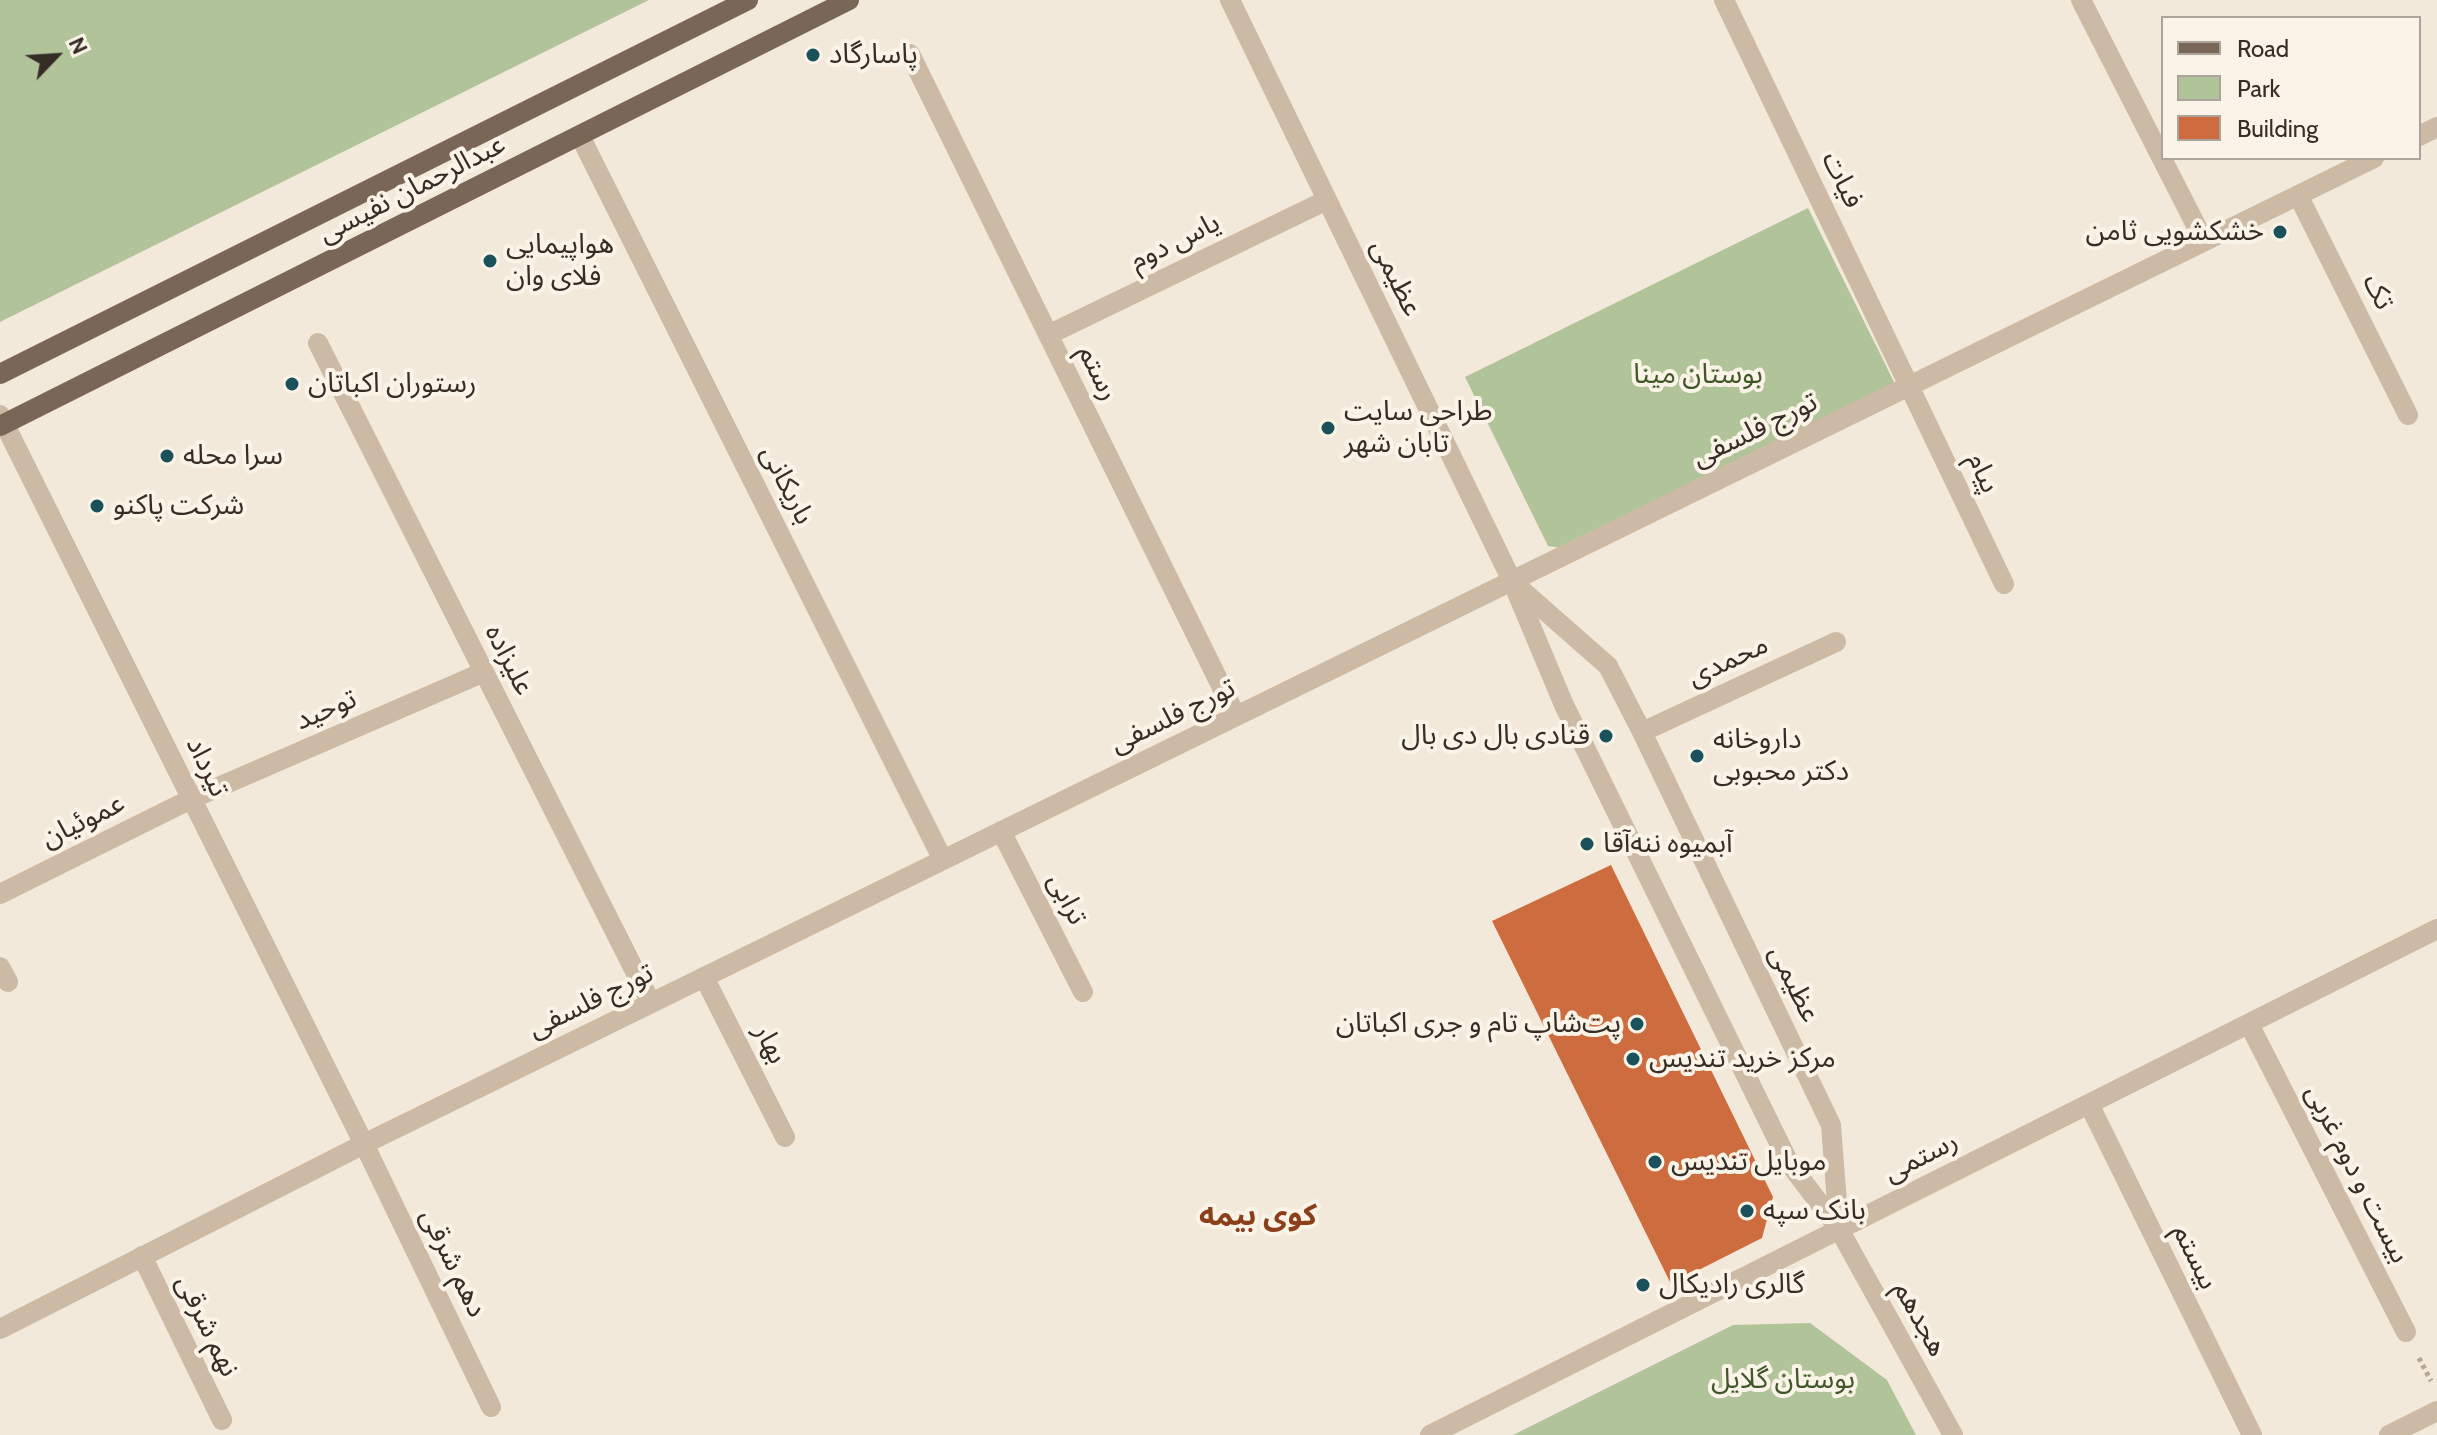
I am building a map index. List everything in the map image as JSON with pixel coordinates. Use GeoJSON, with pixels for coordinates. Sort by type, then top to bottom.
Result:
{"type":"FeatureCollection","features":[{"type":"Feature","properties":{"kind":"main road","name":"عبدالرحمان نفیسی"},"geometry":{"type":"LineString","coordinates":[[0,374],[748,0]]}},
{"type":"Feature","properties":{"kind":"main road","name":"عبدالرحمان نفیسی"},"geometry":{"type":"LineString","coordinates":[[1,421],[849,0]]}},
{"type":"Feature","properties":{"kind":"street","name":"عظیمی"},"geometry":{"type":"LineString","coordinates":[[1230,0],[1512,581],[1564,705],[1789,1163],[1839,1229]]}},
{"type":"Feature","properties":{"kind":"street"},"geometry":{"type":"LineString","coordinates":[[2081,0],[2161,157]]}},
{"type":"Feature","properties":{"kind":"street","name":"فیات"},"geometry":{"type":"LineString","coordinates":[[1728,1],[1910,385]]}},
{"type":"Feature","properties":{"kind":"street","name":"رستم"},"geometry":{"type":"LineString","coordinates":[[910,54],[1236,716]]}},
{"type":"Feature","properties":{"kind":"street","name":"باریکانی"},"geometry":{"type":"LineString","coordinates":[[580,136],[943,860]]}},
{"type":"Feature","properties":{"kind":"street"},"geometry":{"type":"LineString","coordinates":[[2163,160],[2204,241]]}},
{"type":"Feature","properties":{"kind":"street","name":"تورج فلسفی"},"geometry":{"type":"LineString","coordinates":[[0,1329],[364,1144],[2370,160]]}},
{"type":"Feature","properties":{"kind":"street","name":"تک"},"geometry":{"type":"LineString","coordinates":[[2298,195],[2408,415]]}},
{"type":"Feature","properties":{"kind":"street","name":"یاس دوم"},"geometry":{"type":"LineString","coordinates":[[1048,335],[1327,200]]}},
{"type":"Feature","properties":{"kind":"street","name":"علیزاده"},"geometry":{"type":"LineString","coordinates":[[318,343],[651,1003]]}},
{"type":"Feature","properties":{"kind":"street","name":"پیام"},"geometry":{"type":"LineString","coordinates":[[1910,385],[2004,584]]}},
{"type":"Feature","properties":{"kind":"street","name":"تیرداد"},"geometry":{"type":"LineString","coordinates":[[1,421],[364,1144]]}},
{"type":"Feature","properties":{"kind":"street","name":"عظیمی"},"geometry":{"type":"LineString","coordinates":[[1512,581],[1608,666],[1642,732],[1831,1125],[1839,1229]]}},
{"type":"Feature","properties":{"kind":"street","name":"محمدی"},"geometry":{"type":"LineString","coordinates":[[1642,732],[1836,642]]}},
{"type":"Feature","properties":{"kind":"street","name":"توحید"},"geometry":{"type":"LineString","coordinates":[[191,799],[484,672]]}},
{"type":"Feature","properties":{"kind":"street","name":"عموئیان"},"geometry":{"type":"LineString","coordinates":[[0,894],[191,799]]}},
{"type":"Feature","properties":{"kind":"street","name":"ترابی"},"geometry":{"type":"LineString","coordinates":[[1001,831],[1083,992]]}},
{"type":"Feature","properties":{"kind":"street","name":"رستمی"},"geometry":{"type":"LineString","coordinates":[[1430,1435],[2437,929]]}},
{"type":"Feature","properties":{"kind":"street","name":"بهار"},"geometry":{"type":"LineString","coordinates":[[704,977],[785,1137]]}},
{"type":"Feature","properties":{"kind":"street","name":"بیست و دوم غربی"},"geometry":{"type":"LineString","coordinates":[[2249,1024],[2406,1332]]}},
{"type":"Feature","properties":{"kind":"street","name":"بیستم"},"geometry":{"type":"LineString","coordinates":[[2089,1104],[2252,1435]]}},
{"type":"Feature","properties":{"kind":"street","name":"دهم شرقی"},"geometry":{"type":"LineString","coordinates":[[364,1144],[491,1407]]}},
{"type":"Feature","properties":{"kind":"street","name":"هجدهم"},"geometry":{"type":"LineString","coordinates":[[1839,1229],[1953,1435]]}},
{"type":"Feature","properties":{"kind":"street","name":"نهم شرقی"},"geometry":{"type":"LineString","coordinates":[[142,1256],[222,1420]]}},
{"type":"Feature","properties":{"kind":"street"},"geometry":{"type":"LineString","coordinates":[[2389,1435],[2437,1411]]}},
{"type":"Feature","properties":{"kind":"path"},"geometry":{"type":"LineString","coordinates":[[2406,1332],[2437,1393]]}},
{"type":"Feature","properties":{"kind":"green space"},"geometry":{"type":"Polygon","coordinates":[[[0,0],[649,0],[0,322],[0,0]]]}},
{"type":"Feature","properties":{"kind":"green space","name":"بوستان مینا"},"geometry":{"type":"Polygon","coordinates":[[[1808,208],[1898,390],[1575,550],[1548,546],[1465,377],[1808,208]]]}},
{"type":"Feature","properties":{"kind":"green space","name":"بوستان گلایل"},"geometry":{"type":"Polygon","coordinates":[[[1810,1323],[1887,1380],[1916,1435],[1513,1435],[1733,1325],[1810,1323]]]}},
{"type":"Feature","properties":{"kind":"building","name":"مرکز خرید تندیس"},"geometry":{"type":"Polygon","coordinates":[[[1611,865],[1773,1197],[1762,1238],[1671,1284],[1492,921],[1611,865]]]}},
{"type":"Feature","properties":{"kind":"place","name":"پاسارگاد"},"geometry":{"type":"Point","coordinates":[813,55]}},
{"type":"Feature","properties":{"kind":"place","name":"خشکشویی ثامن"},"geometry":{"type":"Point","coordinates":[2280,232]}},
{"type":"Feature","properties":{"kind":"place","name":"هواپیمایی فلای وان"},"geometry":{"type":"Point","coordinates":[490,261]}},
{"type":"Feature","properties":{"kind":"place","name":"رستوران اکباتان"},"geometry":{"type":"Point","coordinates":[292,384]}},
{"type":"Feature","properties":{"kind":"place","name":"طراحی سایت تابان شهر"},"geometry":{"type":"Point","coordinates":[1328,428]}},
{"type":"Feature","properties":{"kind":"place","name":"سرا محله"},"geometry":{"type":"Point","coordinates":[167,456]}},
{"type":"Feature","properties":{"kind":"place","name":"شرکت پاکنو"},"geometry":{"type":"Point","coordinates":[97,506]}},
{"type":"Feature","properties":{"kind":"place","name":"قنادی بال دی بال"},"geometry":{"type":"Point","coordinates":[1606,736]}},
{"type":"Feature","properties":{"kind":"place","name":"داروخانه دکتر محبوبی"},"geometry":{"type":"Point","coordinates":[1697,756]}},
{"type":"Feature","properties":{"kind":"place","name":"آبمیوه ننه‌آقا"},"geometry":{"type":"Point","coordinates":[1587,844]}},
{"type":"Feature","properties":{"kind":"place","name":"پت‌شاپ تام و جری اکباتان"},"geometry":{"type":"Point","coordinates":[1637,1024]}},
{"type":"Feature","properties":{"kind":"place","name":"مرکز خرید تندیس"},"geometry":{"type":"Point","coordinates":[1633,1059]}},
{"type":"Feature","properties":{"kind":"place","name":"موبایل تندیس"},"geometry":{"type":"Point","coordinates":[1655,1162]}},
{"type":"Feature","properties":{"kind":"place","name":"بانک سپه"},"geometry":{"type":"Point","coordinates":[1747,1211]}},
{"type":"Feature","properties":{"kind":"place","name":"گالری رادیکال"},"geometry":{"type":"Point","coordinates":[1643,1285]}},
{"type":"Feature","properties":{"kind":"district","name":"کوی بیمه"},"geometry":{"type":"Point","coordinates":[1258,1216]}}]}
